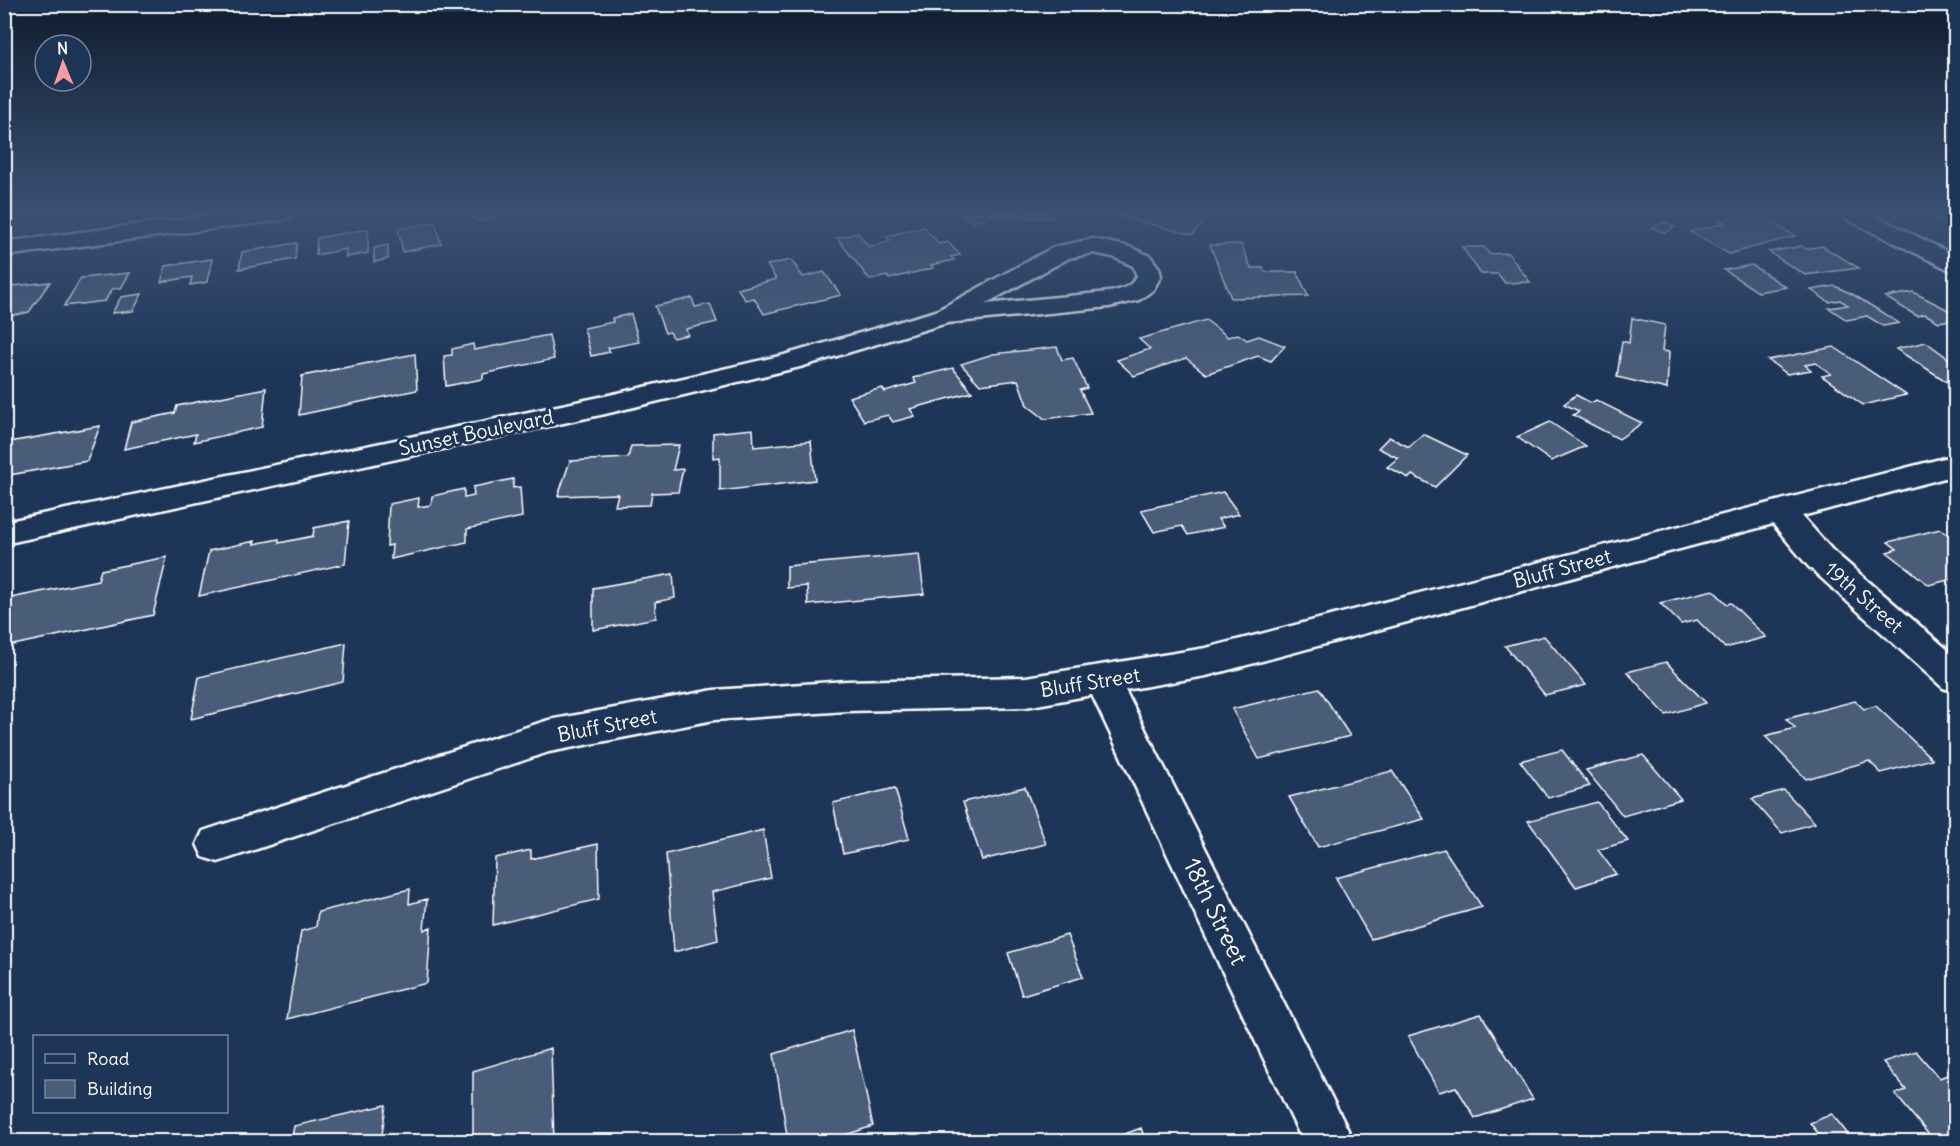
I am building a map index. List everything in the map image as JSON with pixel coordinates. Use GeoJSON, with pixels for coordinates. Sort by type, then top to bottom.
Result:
{"type":"FeatureCollection","features":[{"type":"Feature","properties":{"kind":"street","name":"Sunset Boulevard"},"geometry":{"type":"LineString","coordinates":[[945,316],[1036,266]]}},
{"type":"Feature","properties":{"kind":"street","name":"Sunset Boulevard"},"geometry":{"type":"LineString","coordinates":[[4,533],[605,405],[791,361],[945,316],[1118,298],[1138,291],[1146,283],[1148,275],[1145,266]]}},
{"type":"Feature","properties":{"kind":"street","name":"Bluff Street"},"geometry":{"type":"LineString","coordinates":[[218,844],[549,736],[714,705],[847,696],[1026,692],[1103,681],[1206,662],[1956,465]]}},
{"type":"Feature","properties":{"kind":"street","name":"19th Street"},"geometry":{"type":"LineString","coordinates":[[1779,510],[1820,558],[1956,678]]}},
{"type":"Feature","properties":{"kind":"street","name":"18th Street"},"geometry":{"type":"LineString","coordinates":[[1103,681],[1329,1142]]}},
{"type":"Feature","properties":{"kind":"building"},"geometry":{"type":"Polygon","coordinates":[[[166,266],[210,266],[207,282],[190,285],[192,277],[161,282],[166,266]]]}},
{"type":"Feature","properties":{"kind":"building"},"geometry":{"type":"Polygon","coordinates":[[[768,266],[796,266],[803,277],[824,272],[841,295],[764,314],[754,298],[745,300],[738,289],[776,279],[768,266]]]}},
{"type":"Feature","properties":{"kind":"building"},"geometry":{"type":"Polygon","coordinates":[[[859,266],[933,268],[889,279],[887,276],[870,280],[859,266]]]}},
{"type":"Feature","properties":{"kind":"building"},"geometry":{"type":"Polygon","coordinates":[[[1219,266],[1250,266],[1263,268],[1265,272],[1297,272],[1308,296],[1231,298],[1219,266]]]}},
{"type":"Feature","properties":{"kind":"building"},"geometry":{"type":"Polygon","coordinates":[[[1476,266],[1518,266],[1530,282],[1505,283],[1498,274],[1481,274],[1476,266]]]}},
{"type":"Feature","properties":{"kind":"building"},"geometry":{"type":"Polygon","coordinates":[[[1754,266],[1786,287],[1758,292],[1724,270],[1754,266]]]}},
{"type":"Feature","properties":{"kind":"building"},"geometry":{"type":"Polygon","coordinates":[[[1792,266],[1859,268],[1805,275],[1792,266]]]}},
{"type":"Feature","properties":{"kind":"building"},"geometry":{"type":"Polygon","coordinates":[[[130,273],[121,288],[112,289],[105,301],[64,306],[81,278],[130,273]]]}},
{"type":"Feature","properties":{"kind":"building"},"geometry":{"type":"Polygon","coordinates":[[[50,282],[29,312],[4,317],[4,287],[50,282]]]}},
{"type":"Feature","properties":{"kind":"building"},"geometry":{"type":"Polygon","coordinates":[[[1835,286],[1899,323],[1883,326],[1867,316],[1847,320],[1829,308],[1848,305],[1840,300],[1829,302],[1811,290],[1835,286]]]}},
{"type":"Feature","properties":{"kind":"building"},"geometry":{"type":"Polygon","coordinates":[[[1913,292],[1956,314],[1956,319],[1939,322],[1925,314],[1917,316],[1885,297],[1913,292]]]}},
{"type":"Feature","properties":{"kind":"building"},"geometry":{"type":"Polygon","coordinates":[[[142,294],[133,311],[112,313],[121,297],[142,294]]]}},
{"type":"Feature","properties":{"kind":"building"},"geometry":{"type":"Polygon","coordinates":[[[692,298],[695,307],[710,304],[717,322],[686,329],[688,335],[673,338],[670,332],[665,333],[655,306],[692,298]]]}},
{"type":"Feature","properties":{"kind":"building"},"geometry":{"type":"Polygon","coordinates":[[[631,314],[639,342],[608,348],[610,352],[591,356],[584,328],[613,322],[612,318],[631,314]]]}},
{"type":"Feature","properties":{"kind":"building"},"geometry":{"type":"Polygon","coordinates":[[[1632,318],[1665,325],[1662,351],[1669,352],[1667,389],[1617,377],[1622,341],[1629,343],[1632,318]]]}},
{"type":"Feature","properties":{"kind":"building"},"geometry":{"type":"Polygon","coordinates":[[[1206,320],[1228,337],[1238,334],[1247,340],[1259,336],[1285,346],[1271,361],[1258,356],[1206,374],[1186,358],[1134,376],[1117,360],[1150,349],[1139,339],[1206,320]]]}},
{"type":"Feature","properties":{"kind":"building"},"geometry":{"type":"Polygon","coordinates":[[[549,335],[554,359],[483,374],[483,379],[446,386],[444,356],[452,355],[452,349],[473,344],[474,350],[549,335]]]}},
{"type":"Feature","properties":{"kind":"building"},"geometry":{"type":"Polygon","coordinates":[[[1926,342],[1956,364],[1956,384],[1952,385],[1896,349],[1926,342]]]}},
{"type":"Feature","properties":{"kind":"building"},"geometry":{"type":"Polygon","coordinates":[[[1057,347],[1062,360],[1073,358],[1087,388],[1080,390],[1091,413],[1045,419],[1027,405],[1018,380],[980,385],[961,364],[993,354],[1057,347]]]}},
{"type":"Feature","properties":{"kind":"building"},"geometry":{"type":"Polygon","coordinates":[[[1834,347],[1906,395],[1863,405],[1822,376],[1831,374],[1816,363],[1805,365],[1811,370],[1787,374],[1768,360],[1834,347]]]}},
{"type":"Feature","properties":{"kind":"building"},"geometry":{"type":"Polygon","coordinates":[[[415,354],[417,390],[299,415],[302,376],[415,354]]]}},
{"type":"Feature","properties":{"kind":"building"},"geometry":{"type":"Polygon","coordinates":[[[953,368],[972,392],[910,409],[915,416],[893,422],[888,415],[864,421],[849,397],[882,388],[885,392],[916,383],[913,378],[953,368]]]}},
{"type":"Feature","properties":{"kind":"building"},"geometry":{"type":"Polygon","coordinates":[[[266,388],[262,427],[194,442],[196,434],[124,449],[131,422],[175,413],[177,406],[266,388]]]}},
{"type":"Feature","properties":{"kind":"building"},"geometry":{"type":"Polygon","coordinates":[[[1576,395],[1591,403],[1596,400],[1642,423],[1619,439],[1573,415],[1579,411],[1564,404],[1576,395]]]}},
{"type":"Feature","properties":{"kind":"building"},"geometry":{"type":"Polygon","coordinates":[[[1550,422],[1586,446],[1551,461],[1517,437],[1550,422]]]}},
{"type":"Feature","properties":{"kind":"building"},"geometry":{"type":"Polygon","coordinates":[[[100,426],[87,461],[4,476],[4,443],[100,426]]]}},
{"type":"Feature","properties":{"kind":"building"},"geometry":{"type":"Polygon","coordinates":[[[753,429],[754,447],[811,441],[815,480],[720,491],[720,457],[713,458],[713,433],[753,429]]]}},
{"type":"Feature","properties":{"kind":"building"},"geometry":{"type":"Polygon","coordinates":[[[1423,434],[1467,455],[1435,487],[1412,475],[1409,478],[1387,467],[1398,458],[1378,448],[1389,437],[1409,447],[1423,434]]]}},
{"type":"Feature","properties":{"kind":"building"},"geometry":{"type":"Polygon","coordinates":[[[679,445],[673,470],[683,469],[678,492],[652,493],[650,505],[615,506],[618,494],[558,496],[570,461],[628,458],[631,446],[679,445]]]}},
{"type":"Feature","properties":{"kind":"building"},"geometry":{"type":"Polygon","coordinates":[[[513,479],[513,488],[520,487],[522,517],[467,529],[467,542],[391,559],[392,545],[387,546],[389,504],[419,498],[418,507],[431,505],[432,496],[464,489],[464,498],[474,496],[473,487],[513,479]]]}},
{"type":"Feature","properties":{"kind":"building"},"geometry":{"type":"Polygon","coordinates":[[[1223,492],[1239,514],[1218,519],[1224,527],[1188,535],[1182,526],[1154,532],[1141,510],[1223,492]]]}},
{"type":"Feature","properties":{"kind":"building"},"geometry":{"type":"Polygon","coordinates":[[[349,521],[345,564],[199,596],[209,551],[255,541],[254,544],[279,539],[279,543],[313,536],[314,528],[349,521]]]}},
{"type":"Feature","properties":{"kind":"building"},"geometry":{"type":"Polygon","coordinates":[[[1940,529],[1956,540],[1956,578],[1929,585],[1887,552],[1897,549],[1888,542],[1940,529]]]}},
{"type":"Feature","properties":{"kind":"building"},"geometry":{"type":"Polygon","coordinates":[[[919,554],[924,594],[808,605],[807,586],[787,588],[787,566],[919,554]]]}},
{"type":"Feature","properties":{"kind":"building"},"geometry":{"type":"Polygon","coordinates":[[[167,557],[153,615],[4,647],[4,616],[11,598],[98,580],[101,570],[167,557]]]}},
{"type":"Feature","properties":{"kind":"building"},"geometry":{"type":"Polygon","coordinates":[[[673,574],[675,598],[655,602],[656,618],[593,630],[593,588],[673,574]]]}},
{"type":"Feature","properties":{"kind":"building"},"geometry":{"type":"Polygon","coordinates":[[[1713,590],[1727,604],[1731,603],[1766,637],[1725,648],[1697,620],[1681,624],[1660,603],[1713,590]]]}},
{"type":"Feature","properties":{"kind":"building"},"geometry":{"type":"Polygon","coordinates":[[[1544,636],[1586,685],[1545,695],[1505,646],[1544,636]]]}},
{"type":"Feature","properties":{"kind":"building"},"geometry":{"type":"Polygon","coordinates":[[[346,643],[343,682],[191,719],[199,677],[346,643]]]}},
{"type":"Feature","properties":{"kind":"building"},"geometry":{"type":"Polygon","coordinates":[[[1666,662],[1706,703],[1666,715],[1627,672],[1666,662]]]}},
{"type":"Feature","properties":{"kind":"building"},"geometry":{"type":"Polygon","coordinates":[[[1319,688],[1350,736],[1259,759],[1232,709],[1319,688]]]}},
{"type":"Feature","properties":{"kind":"building"},"geometry":{"type":"Polygon","coordinates":[[[1855,701],[1864,709],[1876,706],[1932,759],[1881,773],[1869,761],[1806,779],[1765,736],[1795,728],[1786,719],[1855,701]]]}},
{"type":"Feature","properties":{"kind":"building"},"geometry":{"type":"Polygon","coordinates":[[[1562,750],[1590,786],[1548,798],[1520,761],[1562,750]]]}},
{"type":"Feature","properties":{"kind":"building"},"geometry":{"type":"Polygon","coordinates":[[[1643,755],[1681,799],[1623,816],[1586,770],[1643,755]]]}},
{"type":"Feature","properties":{"kind":"building"},"geometry":{"type":"Polygon","coordinates":[[[1392,771],[1424,819],[1318,847],[1289,797],[1392,771]]]}},
{"type":"Feature","properties":{"kind":"building"},"geometry":{"type":"Polygon","coordinates":[[[1025,787],[1046,844],[982,860],[963,802],[1025,787]]]}},
{"type":"Feature","properties":{"kind":"building"},"geometry":{"type":"Polygon","coordinates":[[[895,788],[909,839],[843,854],[833,803],[895,788]]]}},
{"type":"Feature","properties":{"kind":"building"},"geometry":{"type":"Polygon","coordinates":[[[1784,790],[1815,823],[1782,833],[1752,799],[1784,790]]]}},
{"type":"Feature","properties":{"kind":"building"},"geometry":{"type":"Polygon","coordinates":[[[1597,802],[1628,841],[1598,850],[1616,874],[1576,887],[1528,821],[1597,802]]]}},
{"type":"Feature","properties":{"kind":"building"},"geometry":{"type":"Polygon","coordinates":[[[763,830],[771,878],[712,892],[718,940],[674,952],[666,854],[763,830]]]}},
{"type":"Feature","properties":{"kind":"building"},"geometry":{"type":"Polygon","coordinates":[[[598,844],[599,899],[493,925],[495,858],[531,850],[531,859],[598,844]]]}},
{"type":"Feature","properties":{"kind":"building"},"geometry":{"type":"Polygon","coordinates":[[[1444,849],[1482,907],[1371,939],[1336,878],[1444,849]]]}},
{"type":"Feature","properties":{"kind":"building"},"geometry":{"type":"Polygon","coordinates":[[[410,889],[409,904],[427,899],[424,930],[431,927],[427,983],[287,1019],[301,931],[316,927],[318,912],[410,889]]]}},
{"type":"Feature","properties":{"kind":"building"},"geometry":{"type":"Polygon","coordinates":[[[1067,935],[1083,977],[1022,995],[1008,953],[1067,935]]]}},
{"type":"Feature","properties":{"kind":"building"},"geometry":{"type":"Polygon","coordinates":[[[1481,1014],[1533,1099],[1475,1118],[1456,1087],[1439,1092],[1408,1036],[1481,1014]]]}},
{"type":"Feature","properties":{"kind":"building"},"geometry":{"type":"Polygon","coordinates":[[[852,1030],[873,1126],[824,1142],[788,1142],[774,1054],[852,1030]]]}},
{"type":"Feature","properties":{"kind":"building"},"geometry":{"type":"Polygon","coordinates":[[[551,1048],[554,1142],[473,1142],[473,1071],[551,1048]]]}},
{"type":"Feature","properties":{"kind":"building"},"geometry":{"type":"Polygon","coordinates":[[[1916,1051],[1939,1078],[1956,1072],[1956,1142],[1935,1142],[1895,1094],[1906,1090],[1883,1062],[1916,1051]]]}},
{"type":"Feature","properties":{"kind":"building"},"geometry":{"type":"Polygon","coordinates":[[[386,1105],[381,1142],[291,1142],[294,1126],[386,1105]]]}},
{"type":"Feature","properties":{"kind":"building"},"geometry":{"type":"Polygon","coordinates":[[[1832,1114],[1854,1142],[1825,1142],[1810,1123],[1832,1114]]]}},
{"type":"Feature","properties":{"kind":"building"},"geometry":{"type":"Polygon","coordinates":[[[1141,1128],[1146,1142],[1103,1142],[1141,1128]]]}}]}
